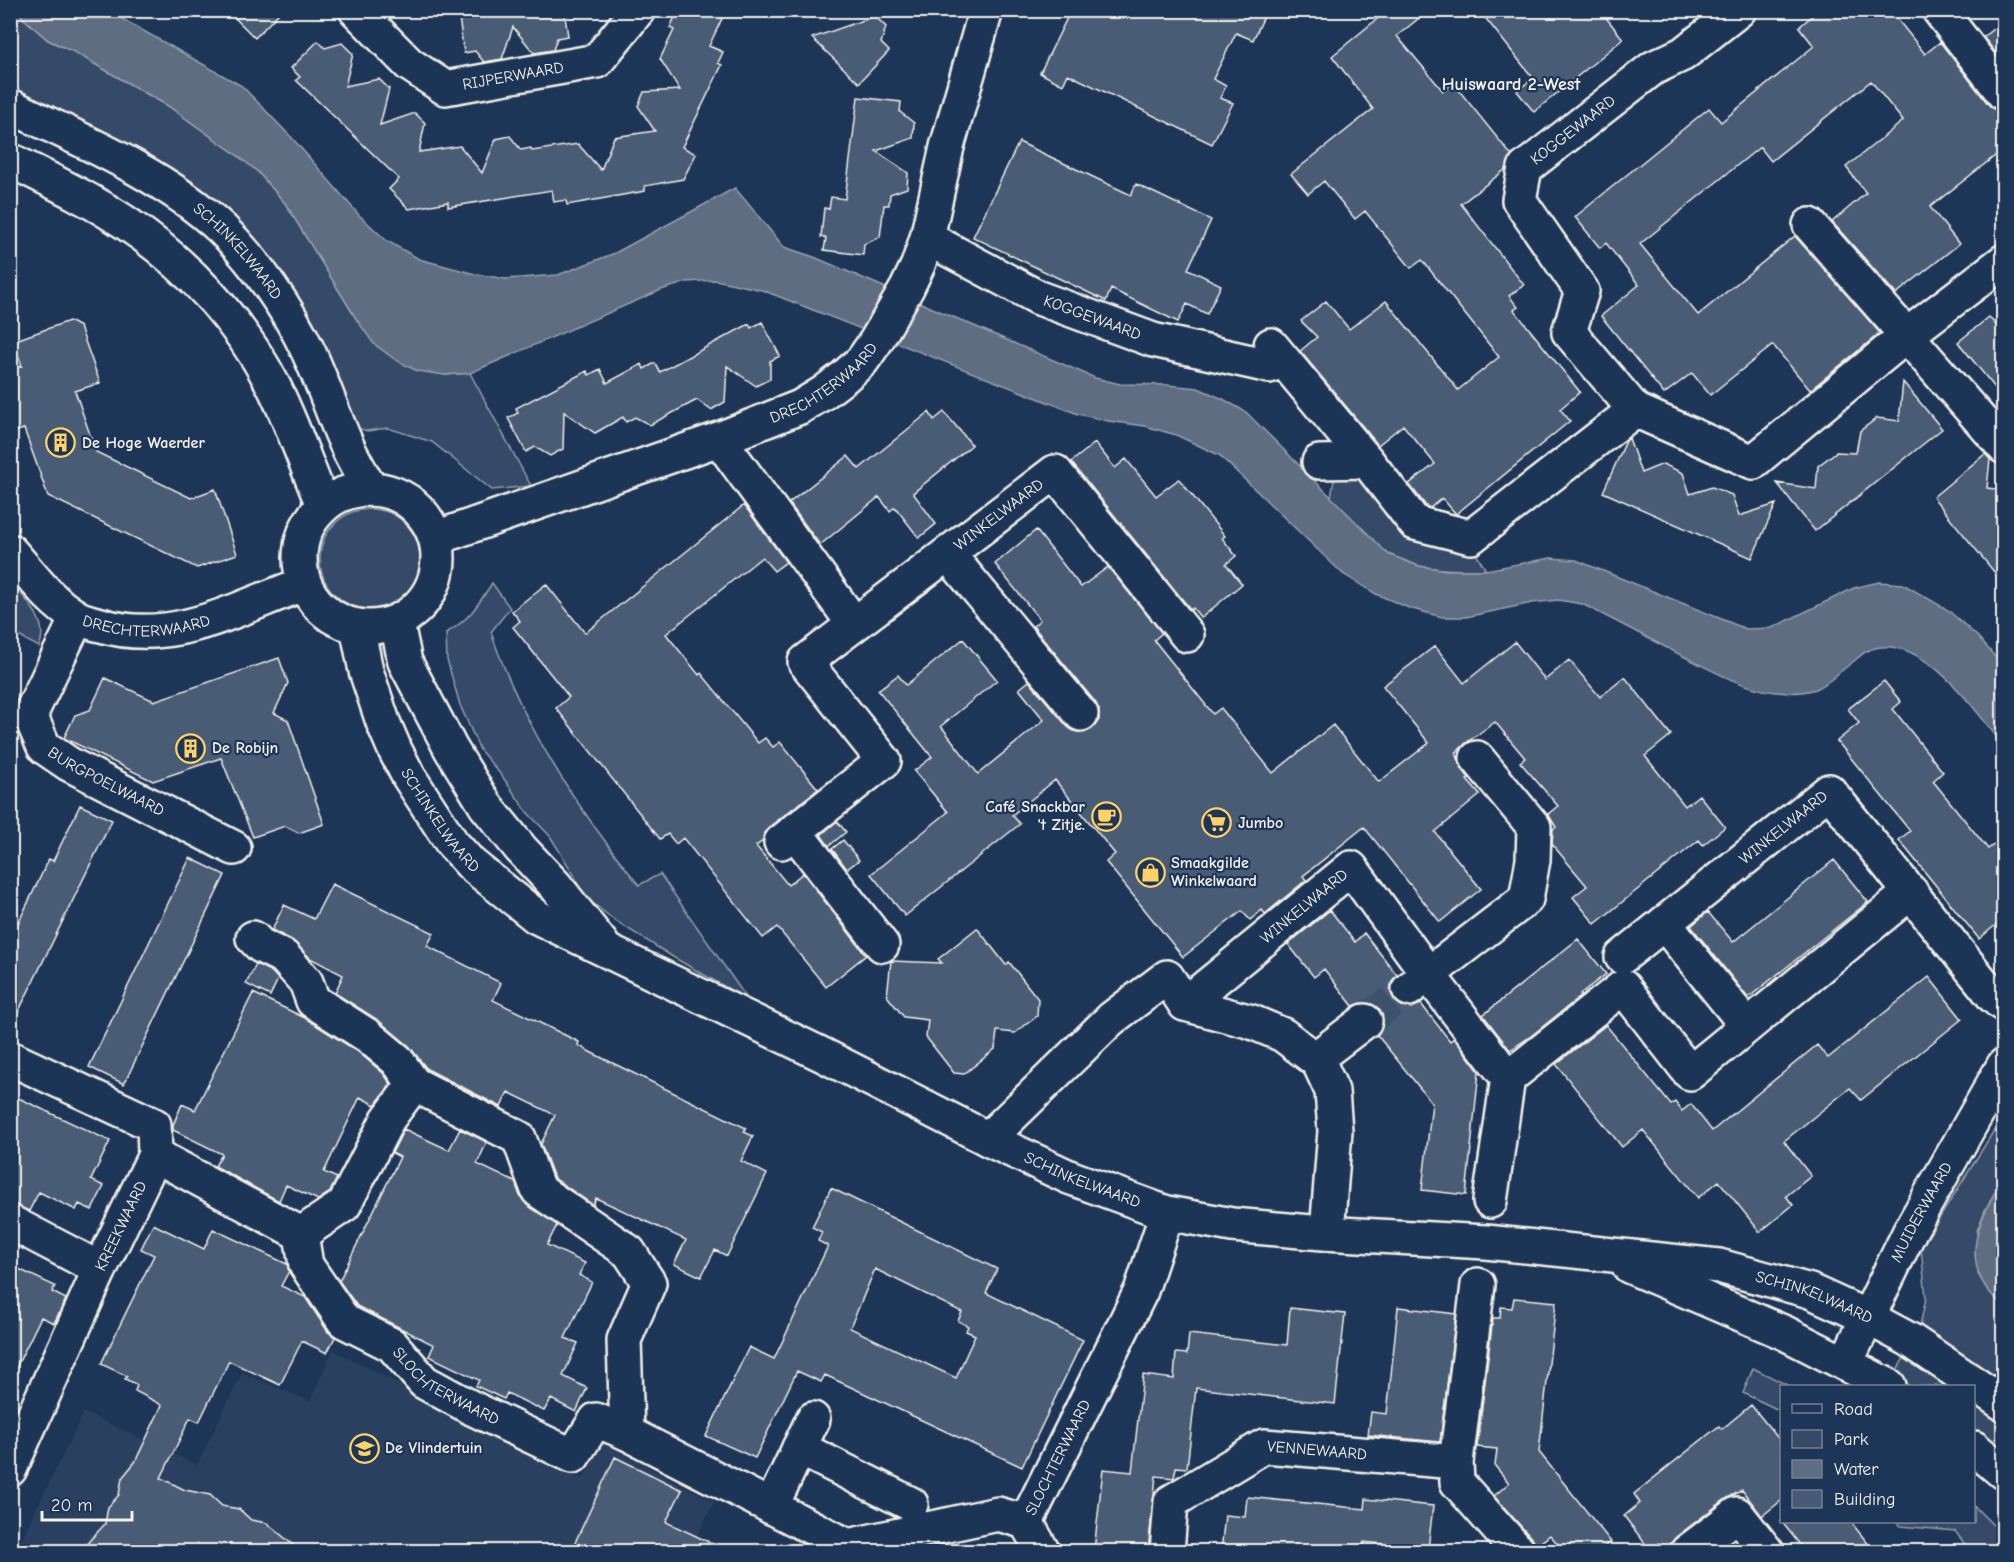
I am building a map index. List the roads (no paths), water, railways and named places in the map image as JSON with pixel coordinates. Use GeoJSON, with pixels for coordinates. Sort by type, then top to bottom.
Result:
{"type":"FeatureCollection","features":[{"type":"Feature","properties":{"kind":"street","name":"RIJPERWAARD"},"geometry":{"type":"LineString","coordinates":[[356,10],[409,64],[445,87],[597,61],[638,10]]}},
{"type":"Feature","properties":{"kind":"street","name":"KOGGEWAARD"},"geometry":{"type":"LineString","coordinates":[[1739,10],[1683,54],[1653,68],[1525,168],[1519,200],[1582,291],[1569,332],[1635,410],[1754,462],[1906,335],[2004,261]]}},
{"type":"Feature","properties":{"kind":"street"},"geometry":{"type":"LineString","coordinates":[[1939,10],[2004,94]]}},
{"type":"Feature","properties":{"kind":"street","name":"DRECHTERWAARD"},"geometry":{"type":"LineString","coordinates":[[436,538],[719,439],[800,407],[823,393],[862,360],[876,341],[907,288],[927,238],[977,13]]}},
{"type":"Feature","properties":{"kind":"street","name":"SCHINKELWAARD"},"geometry":{"type":"LineString","coordinates":[[10,106],[112,155],[178,195],[223,230],[269,284],[291,320],[308,351],[350,451],[370,488]]}},
{"type":"Feature","properties":{"kind":"street"},"geometry":{"type":"LineString","coordinates":[[10,160],[86,198],[128,224],[203,286],[227,313],[251,346],[273,384],[323,505]]}},
{"type":"Feature","properties":{"kind":"street"},"geometry":{"type":"LineString","coordinates":[[1810,225],[2004,447]]}},
{"type":"Feature","properties":{"kind":"street","name":"KOGGEWAARD"},"geometry":{"type":"LineString","coordinates":[[927,238],[1050,302],[1153,340],[1270,355],[1367,461],[1415,523],[1472,537],[1635,410]]}},
{"type":"Feature","properties":{"kind":"street"},"geometry":{"type":"LineString","coordinates":[[719,439],[854,624]]}},
{"type":"Feature","properties":{"kind":"street"},"geometry":{"type":"LineString","coordinates":[[1319,462],[1367,461]]}},
{"type":"Feature","properties":{"kind":"street","name":"WINKELWAARD"},"geometry":{"type":"LineString","coordinates":[[882,945],[788,837],[884,761],[805,662],[1054,472],[1187,635]]}},
{"type":"Feature","properties":{"kind":"street"},"geometry":{"type":"LineString","coordinates":[[370,488],[398,494],[421,511],[436,538],[437,568],[425,597],[413,612],[398,623],[370,628],[333,617],[314,601],[304,584],[300,568],[302,540],[311,519],[323,505],[349,491],[370,488]]}},
{"type":"Feature","properties":{"kind":"street","name":"DRECHTERWAARD"},"geometry":{"type":"LineString","coordinates":[[10,550],[52,598],[77,618],[130,632],[165,631],[214,619],[304,584]]}},
{"type":"Feature","properties":{"kind":"street","name":"WINKELWAARD"},"geometry":{"type":"LineString","coordinates":[[948,554],[1081,714]]}},
{"type":"Feature","properties":{"kind":"street","name":"BURGPOELWAARD"},"geometry":{"type":"LineString","coordinates":[[77,618],[30,715],[44,747],[69,764],[234,848]]}},
{"type":"Feature","properties":{"kind":"street","name":"SCHINKELWAARD"},"geometry":{"type":"LineString","coordinates":[[398,623],[405,662],[451,749],[486,806],[521,849],[555,885],[607,950]]}},
{"type":"Feature","properties":{"kind":"street","name":"SCHINKELWAARD"},"geometry":{"type":"LineString","coordinates":[[357,626],[366,671],[383,722],[409,777],[452,843],[472,865],[537,918],[823,1055],[988,1139],[1069,1177],[1167,1213],[1232,1225],[1486,1242],[1719,1266],[1810,1291],[1867,1317],[1910,1340],[2004,1404]]}},
{"type":"Feature","properties":{"kind":"street"},"geometry":{"type":"LineString","coordinates":[[1418,981],[1526,899],[1533,860],[1534,827],[1477,758]]}},
{"type":"Feature","properties":{"kind":"street","name":"WINKELWAARD"},"geometry":{"type":"LineString","coordinates":[[1185,1004],[1351,868],[1418,981],[1508,1078],[1594,1010],[1622,972],[1664,923],[1828,791],[1994,997],[2004,1005]]}},
{"type":"Feature","properties":{"kind":"street"},"geometry":{"type":"LineString","coordinates":[[1622,972],[1690,1073],[1911,892]]}},
{"type":"Feature","properties":{"kind":"street"},"geometry":{"type":"LineString","coordinates":[[1664,923],[1747,1026]]}},
{"type":"Feature","properties":{"kind":"street"},"geometry":{"type":"LineString","coordinates":[[257,942],[284,957],[306,982],[313,1001],[368,1036],[397,1060],[414,1084],[519,1138],[538,1190],[629,1252],[649,1283],[624,1340],[627,1432]]}},
{"type":"Feature","properties":{"kind":"street"},"geometry":{"type":"LineString","coordinates":[[988,1139],[1111,1019],[1167,977],[1185,1004],[1252,1022],[1283,1035],[1315,1059],[1332,1091],[1335,1131],[1327,1233]]}},
{"type":"Feature","properties":{"kind":"street"},"geometry":{"type":"LineString","coordinates":[[1315,1059],[1365,1021]]}},
{"type":"Feature","properties":{"kind":"street","name":"KREEKWAARD"},"geometry":{"type":"LineString","coordinates":[[10,1058],[154,1125],[155,1155],[100,1269],[10,1469]]}},
{"type":"Feature","properties":{"kind":"street","name":"MUIDERWAARD"},"geometry":{"type":"LineString","coordinates":[[1845,1364],[1911,1228],[2004,1065]]}},
{"type":"Feature","properties":{"kind":"street"},"geometry":{"type":"LineString","coordinates":[[1490,1201],[1508,1078]]}},
{"type":"Feature","properties":{"kind":"street"},"geometry":{"type":"LineString","coordinates":[[155,1155],[301,1233],[344,1205],[388,1119],[414,1084]]}},
{"type":"Feature","properties":{"kind":"street","name":"SLOCHTERWAARD"},"geometry":{"type":"LineString","coordinates":[[301,1233],[306,1265],[344,1321],[393,1345],[423,1382],[573,1456],[596,1419],[627,1432],[849,1546],[998,1514],[1026,1522],[1141,1291],[1167,1213]]}},
{"type":"Feature","properties":{"kind":"street"},"geometry":{"type":"LineString","coordinates":[[10,1222],[100,1269]]}},
{"type":"Feature","properties":{"kind":"street","name":"SCHINKELWAARD"},"geometry":{"type":"LineString","coordinates":[[1602,1254],[1785,1333],[1887,1385]]}},
{"type":"Feature","properties":{"kind":"street"},"geometry":{"type":"LineString","coordinates":[[1478,1285],[1456,1462],[1457,1482],[1519,1551]]}},
{"type":"Feature","properties":{"kind":"street"},"geometry":{"type":"LineString","coordinates":[[771,1507],[813,1419]]}},
{"type":"Feature","properties":{"kind":"street","name":"VENNEWAARD"},"geometry":{"type":"LineString","coordinates":[[1167,1551],[1171,1502],[1264,1446],[1456,1462]]}},
{"type":"Feature","properties":{"kind":"street"},"geometry":{"type":"LineString","coordinates":[[799,1448],[911,1504]]}},
{"type":"Feature","properties":{"kind":"street"},"geometry":{"type":"LineString","coordinates":[[1975,1449],[2004,1473]]}},
{"type":"Feature","properties":{"kind":"street"},"geometry":{"type":"LineString","coordinates":[[1687,1551],[1737,1514],[1767,1551]]}},
{"type":"Feature","properties":{"kind":"street"},"geometry":{"type":"LineString","coordinates":[[1026,1522],[1043,1551]]}},
{"type":"Feature","properties":{"kind":"water"},"geometry":{"type":"Polygon","coordinates":[[[18,11],[108,11],[242,86],[293,139],[359,215],[387,241],[419,259],[475,274],[506,279],[558,275],[615,253],[735,188],[784,247],[814,257],[1095,378],[1120,384],[1198,388],[1223,399],[1246,412],[1388,554],[1419,566],[1447,570],[1486,570],[1551,558],[1576,560],[1746,629],[1772,628],[1854,588],[1879,582],[1903,584],[1948,610],[1978,637],[2003,666],[2003,745],[1962,694],[1944,676],[1926,661],[1906,651],[1887,647],[1867,651],[1816,689],[1776,692],[1752,687],[1728,678],[1582,604],[1558,600],[1466,617],[1442,617],[1409,608],[1376,594],[1343,574],[1219,455],[1176,435],[1145,426],[1078,414],[762,290],[716,280],[687,282],[661,290],[470,373],[445,375],[417,371],[396,360],[374,344],[285,203],[257,171],[168,106],[74,52],[48,40],[18,11]]]}},
{"type":"Feature","properties":{"kind":"water"},"geometry":{"type":"Polygon","coordinates":[[[2003,1178],[2003,1305],[1988,1290],[1979,1275],[1975,1259],[1979,1227],[2003,1178]]]}},
{"type":"Feature","properties":{"kind":"tunnel"},"geometry":{"type":"LineString","coordinates":[[1365,1021],[1409,989]]}},
{"type":"Feature","properties":{"kind":"place","name":"De Hoge Waerder"},"geometry":{"type":"Point","coordinates":[61,443]}},
{"type":"Feature","properties":{"kind":"place","name":"De Robijn"},"geometry":{"type":"Point","coordinates":[191,748]}},
{"type":"Feature","properties":{"kind":"place","name":"Café Snackbar 't Zitje."},"geometry":{"type":"Point","coordinates":[1106,816]}},
{"type":"Feature","properties":{"kind":"place","name":"Jumbo"},"geometry":{"type":"Point","coordinates":[1217,823]}},
{"type":"Feature","properties":{"kind":"place","name":"Smaakgilde Winkelwaard"},"geometry":{"type":"Point","coordinates":[1150,872]}},
{"type":"Feature","properties":{"kind":"place","name":"De Vlindertuin"},"geometry":{"type":"Point","coordinates":[364,1448]}},
{"type":"Feature","properties":{"kind":"district","name":"Huiswaard 2-West"},"geometry":{"type":"Point","coordinates":[1511,84]}}]}
